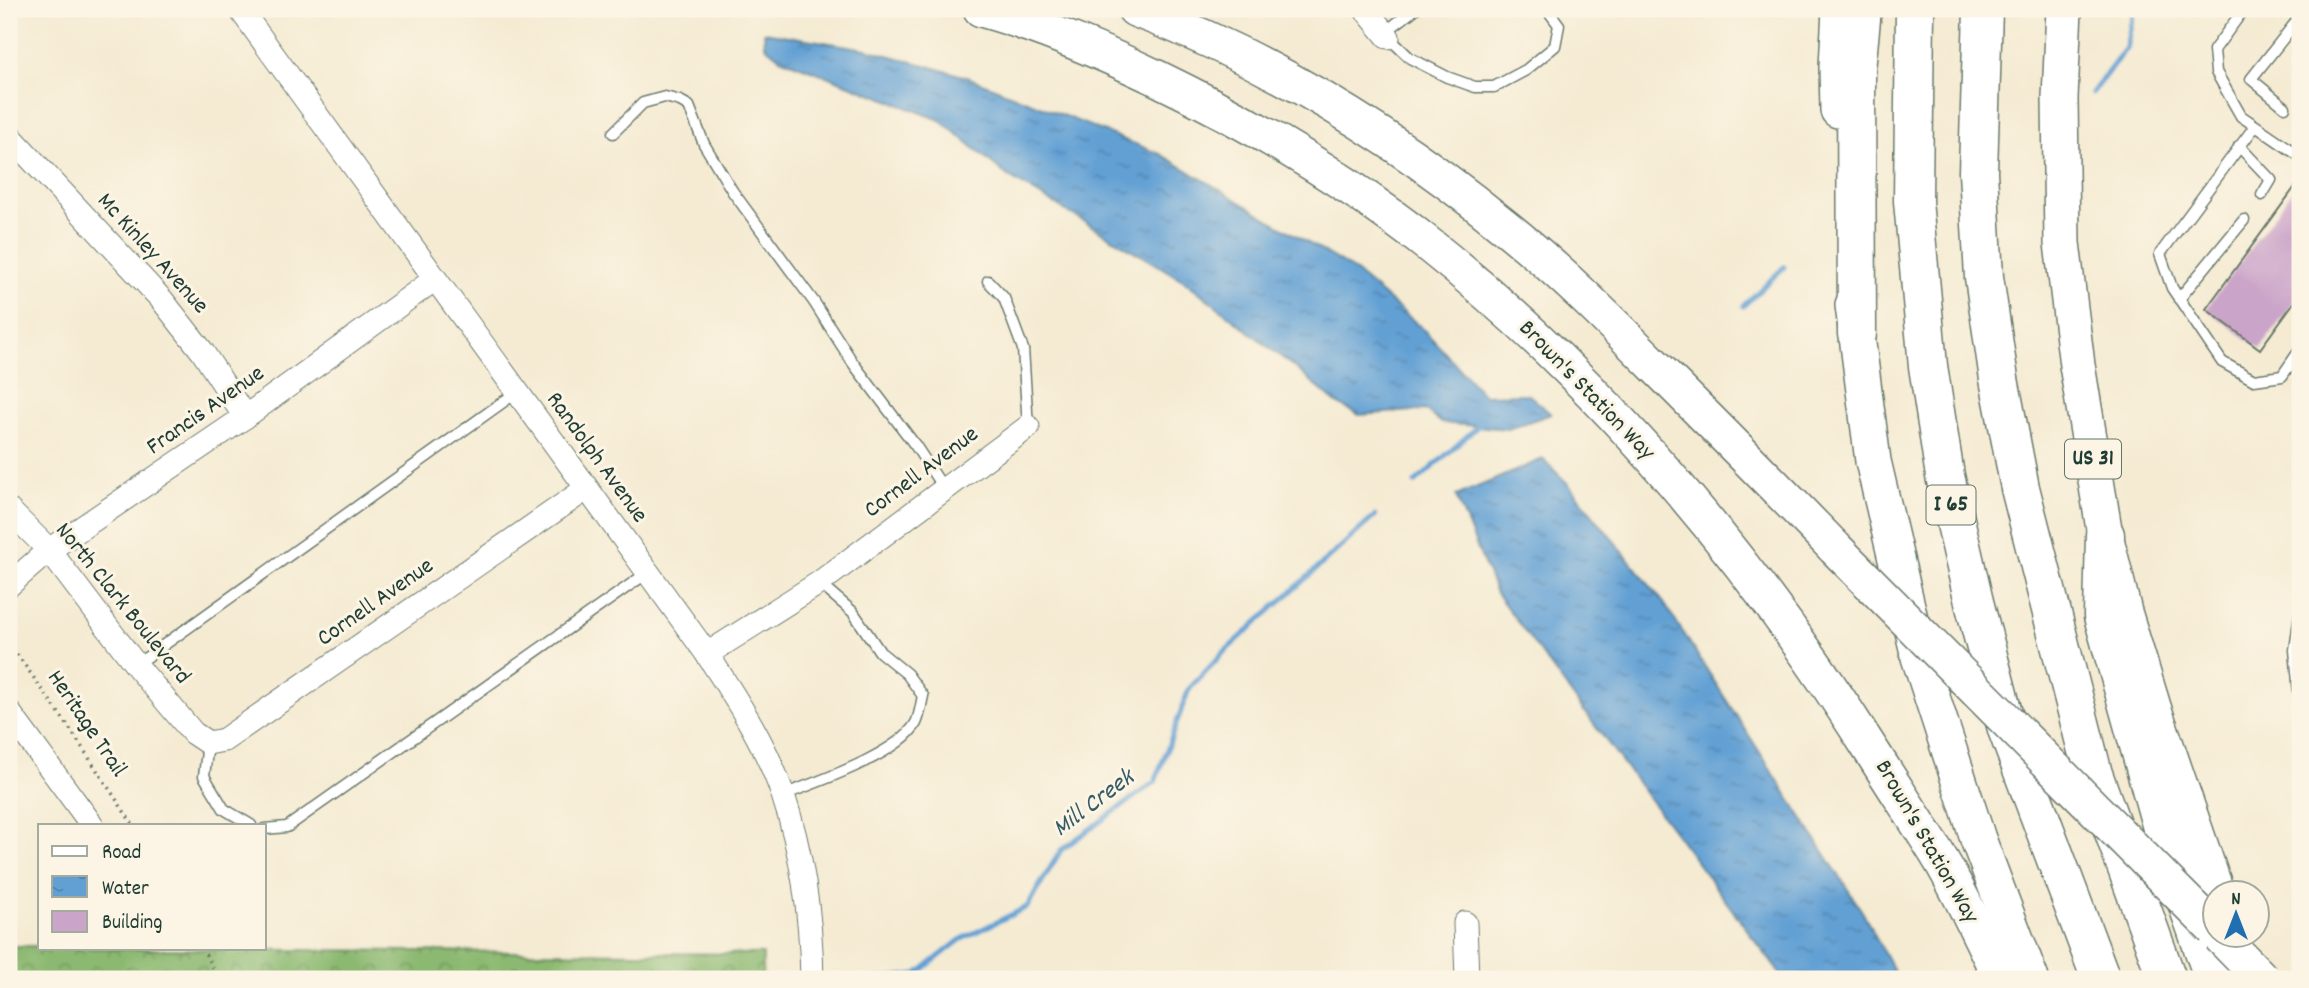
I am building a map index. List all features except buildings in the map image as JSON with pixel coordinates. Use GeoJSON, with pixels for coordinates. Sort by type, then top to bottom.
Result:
{"type":"FeatureCollection","features":[{"type":"Feature","properties":{"kind":"highway"},"geometry":{"type":"LineString","coordinates":[[1857,334],[1856,70],[1862,9]]}},
{"type":"Feature","properties":{"kind":"highway","name":"I 65"},"geometry":{"type":"LineString","coordinates":[[1915,9],[1913,201],[1928,366],[1945,476],[2007,729],[2101,979]]}},
{"type":"Feature","properties":{"kind":"highway"},"geometry":{"type":"LineString","coordinates":[[1983,9],[1978,172],[1984,277],[1999,379],[2020,488],[2093,774],[2167,979]]}},
{"type":"Feature","properties":{"kind":"highway"},"geometry":{"type":"LineString","coordinates":[[2105,535],[2103,616],[2167,846],[2214,979]]}},
{"type":"Feature","properties":{"kind":"main road","name":"Brown's Station Way"},"geometry":{"type":"LineString","coordinates":[[981,9],[1108,55],[1252,127],[1309,162],[1427,243],[1515,317],[1622,425],[1775,608],[1854,723],[1944,865],[2001,979]]}},
{"type":"Feature","properties":{"kind":"main road"},"geometry":{"type":"LineString","coordinates":[[1135,9],[1251,61],[1309,92],[1395,146],[1504,226],[1606,318],[2200,915]]}},
{"type":"Feature","properties":{"kind":"main road"},"geometry":{"type":"LineString","coordinates":[[1840,9],[1837,68],[1840,189],[1873,461],[1919,657],[1978,839],[2031,979]]}},
{"type":"Feature","properties":{"kind":"main road","name":"US 31"},"geometry":{"type":"LineString","coordinates":[[2064,9],[2060,98],[2062,243],[2077,365],[2105,535],[2124,612],[2154,710],[2212,880]]}},
{"type":"Feature","properties":{"kind":"main road"},"geometry":{"type":"LineString","coordinates":[[2234,950],[2262,979]]}},
{"type":"Feature","properties":{"kind":"main road"},"geometry":{"type":"LineString","coordinates":[[2236,950],[2246,979]]}},
{"type":"Feature","properties":{"kind":"street","name":"Randolph Avenue"},"geometry":{"type":"LineString","coordinates":[[240,9],[707,654],[743,710],[783,795],[806,884],[812,979]]}},
{"type":"Feature","properties":{"kind":"street"},"geometry":{"type":"LineString","coordinates":[[1365,9],[1386,35]]}},
{"type":"Feature","properties":{"kind":"street","name":"Mc Kinley Avenue"},"geometry":{"type":"LineString","coordinates":[[9,135],[162,300],[202,351],[245,418]]}},
{"type":"Feature","properties":{"kind":"street","name":"Francis Avenue"},"geometry":{"type":"LineString","coordinates":[[9,586],[49,550],[245,418],[435,279]]}},
{"type":"Feature","properties":{"kind":"street","name":"Cornell Avenue"},"geometry":{"type":"LineString","coordinates":[[707,654],[819,583],[1028,427]]}},
{"type":"Feature","properties":{"kind":"street","name":"Cornell Avenue"},"geometry":{"type":"LineString","coordinates":[[200,738],[224,740],[586,489]]}},
{"type":"Feature","properties":{"kind":"street","name":"North Clark Boulevard"},"geometry":{"type":"LineString","coordinates":[[9,510],[49,550],[136,665],[200,738]]}},
{"type":"Feature","properties":{"kind":"street"},"geometry":{"type":"LineString","coordinates":[[9,712],[91,824]]}},
{"type":"Feature","properties":{"kind":"street"},"geometry":{"type":"LineString","coordinates":[[1465,923],[1467,979]]}},
{"type":"Feature","properties":{"kind":"lane"},"geometry":{"type":"LineString","coordinates":[[1415,9],[1386,35],[1410,58],[1447,77],[1475,87],[1494,87],[1526,70],[1555,46],[1559,25],[1547,9]]}},
{"type":"Feature","properties":{"kind":"lane"},"geometry":{"type":"LineString","coordinates":[[2244,9],[2214,50],[2216,72],[2241,116],[2300,156]]}},
{"type":"Feature","properties":{"kind":"lane"},"geometry":{"type":"LineString","coordinates":[[2285,107],[2251,79],[2300,17]]}},
{"type":"Feature","properties":{"kind":"lane"},"geometry":{"type":"LineString","coordinates":[[613,133],[643,103],[665,97],[689,106],[704,144],[733,192],[814,302],[853,363],[915,445],[944,489]]}},
{"type":"Feature","properties":{"kind":"lane"},"geometry":{"type":"LineString","coordinates":[[2255,126],[2160,254],[2172,288],[2222,362],[2253,380],[2282,376],[2300,350]]}},
{"type":"Feature","properties":{"kind":"lane"},"geometry":{"type":"LineString","coordinates":[[2239,146],[2271,180],[2262,195]]}},
{"type":"Feature","properties":{"kind":"lane"},"geometry":{"type":"LineString","coordinates":[[2179,299],[2244,220]]}},
{"type":"Feature","properties":{"kind":"lane"},"geometry":{"type":"LineString","coordinates":[[988,281],[1004,298],[1023,349],[1028,427]]}},
{"type":"Feature","properties":{"kind":"lane"},"geometry":{"type":"LineString","coordinates":[[136,665],[517,392]]}},
{"type":"Feature","properties":{"kind":"lane"},"geometry":{"type":"LineString","coordinates":[[266,829],[287,827],[647,573]]}},
{"type":"Feature","properties":{"kind":"lane"},"geometry":{"type":"LineString","coordinates":[[783,795],[845,772],[904,739],[917,721],[923,696],[907,674],[880,652],[853,612],[819,583]]}},
{"type":"Feature","properties":{"kind":"lane"},"geometry":{"type":"LineString","coordinates":[[2300,614],[2295,650],[2300,704]]}},
{"type":"Feature","properties":{"kind":"lane"},"geometry":{"type":"LineString","coordinates":[[200,738],[204,776],[224,809],[249,824]]}},
{"type":"Feature","properties":{"kind":"path","name":"Heritage Trail"},"geometry":{"type":"LineString","coordinates":[[9,643],[132,824]]}},
{"type":"Feature","properties":{"kind":"path"},"geometry":{"type":"LineString","coordinates":[[203,950],[220,979]]}},
{"type":"Feature","properties":{"kind":"green space"},"geometry":{"type":"Polygon","coordinates":[[[9,946],[38,946],[38,950],[763,954],[762,979],[9,979],[9,946]]]}},
{"type":"Feature","properties":{"kind":"water"},"geometry":{"type":"Polygon","coordinates":[[[764,32],[866,49],[967,77],[1160,154],[1352,269],[1421,327],[1484,395],[1528,394],[1551,414],[1508,429],[1442,423],[1425,410],[1359,415],[1336,403],[1186,282],[1009,177],[940,120],[780,58],[765,46],[764,32]]]}},
{"type":"Feature","properties":{"kind":"water"},"geometry":{"type":"Polygon","coordinates":[[[1543,459],[1568,484],[1664,603],[1863,913],[1898,979],[1784,979],[1496,593],[1456,496],[1543,459]]]}},
{"type":"Feature","properties":{"kind":"waterway","name":"Mill Creek"},"geometry":{"type":"LineString","coordinates":[[2092,93],[2126,48],[2134,9]]}},
{"type":"Feature","properties":{"kind":"waterway","name":"Mill Creek"},"geometry":{"type":"LineString","coordinates":[[1743,306],[1784,267]]}},
{"type":"Feature","properties":{"kind":"waterway","name":"Mill Creek"},"geometry":{"type":"LineString","coordinates":[[1415,483],[1483,424]]}},
{"type":"Feature","properties":{"kind":"waterway","name":"Mill Creek"},"geometry":{"type":"LineString","coordinates":[[878,979],[917,974],[960,940],[1027,907],[1061,850],[1155,782],[1189,689],[1223,653],[1375,516]]}}]}
